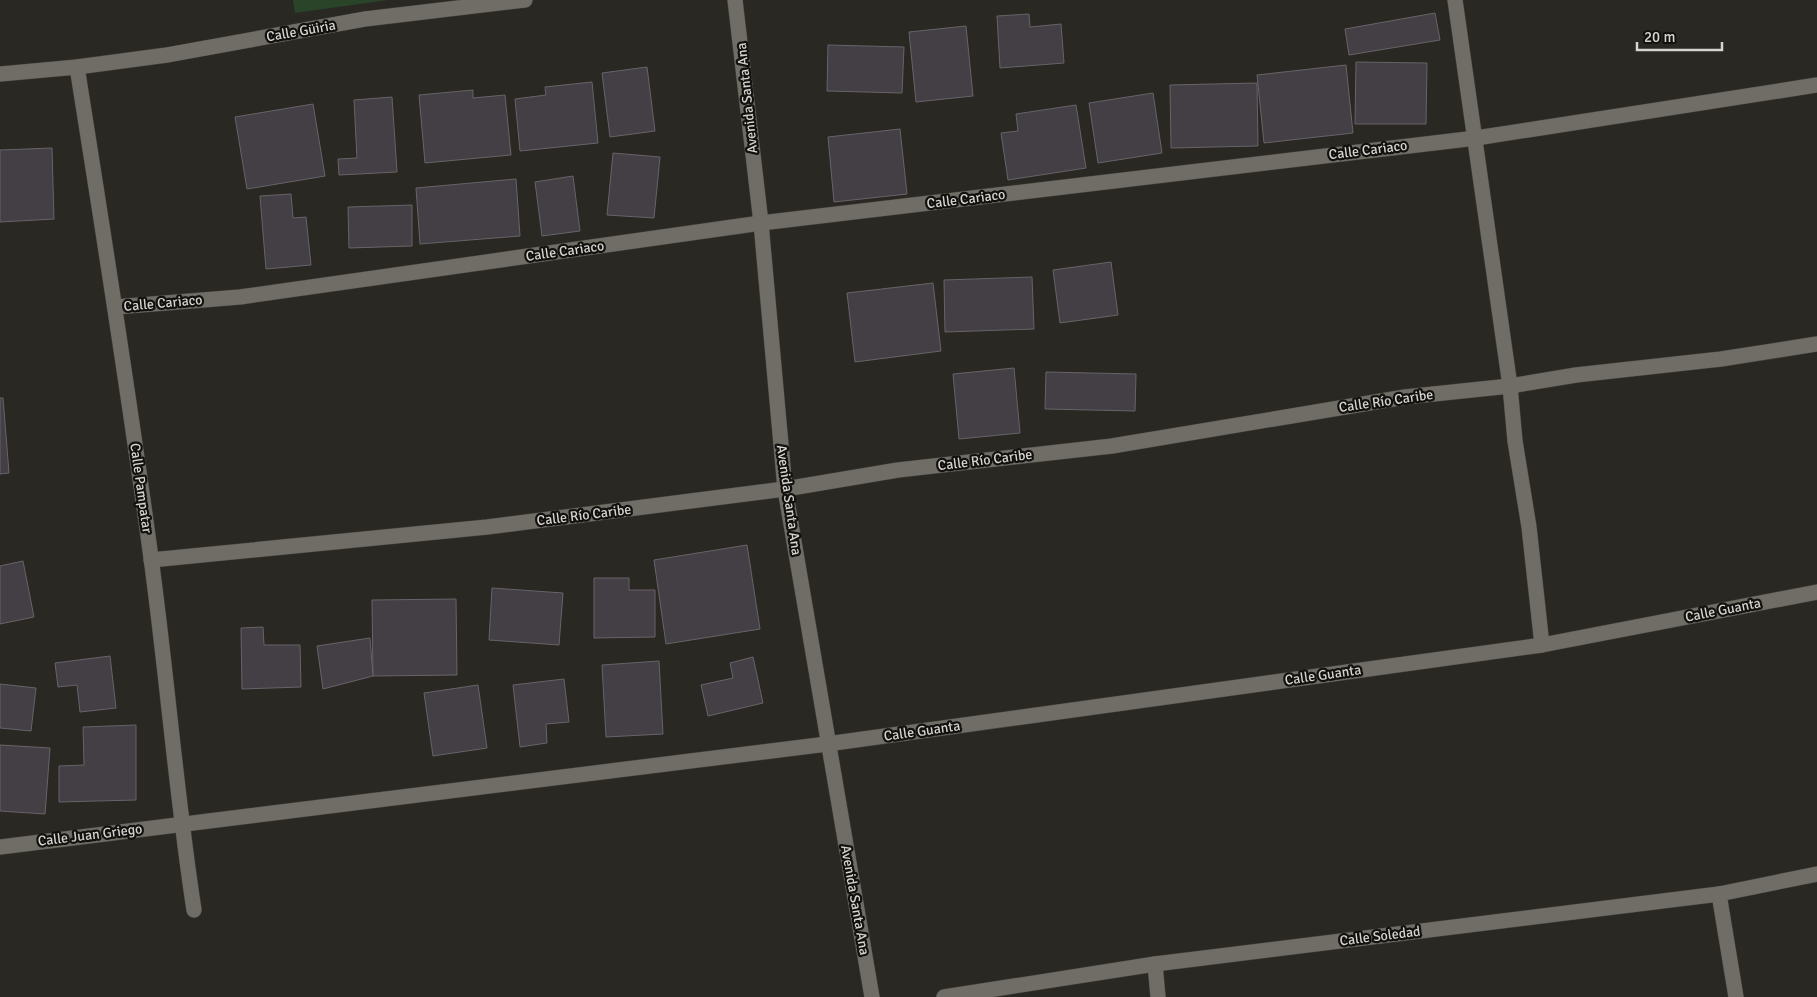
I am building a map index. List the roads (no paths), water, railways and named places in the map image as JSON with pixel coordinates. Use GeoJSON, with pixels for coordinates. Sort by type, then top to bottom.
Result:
{"type":"FeatureCollection","features":[{"type":"Feature","properties":{"kind":"street","name":"Calle Güiria"},"geometry":{"type":"LineString","coordinates":[[77,67],[167,55],[365,19],[525,0]]}},
{"type":"Feature","properties":{"kind":"street","name":"Avenida Santa Ana"},"geometry":{"type":"LineString","coordinates":[[735,0],[761,223],[785,489],[827,744],[872,997]]}},
{"type":"Feature","properties":{"kind":"street"},"geometry":{"type":"LineString","coordinates":[[1455,0],[1510,386],[1515,441],[1529,527],[1542,644]]}},
{"type":"Feature","properties":{"kind":"street"},"geometry":{"type":"LineString","coordinates":[[0,74],[77,67]]}},
{"type":"Feature","properties":{"kind":"street","name":"Calle Pampatar"},"geometry":{"type":"LineString","coordinates":[[77,67],[115,307],[151,560],[181,824],[194,910]]}},
{"type":"Feature","properties":{"kind":"street","name":"Calle Cariaco"},"geometry":{"type":"LineString","coordinates":[[115,307],[240,297],[761,223],[1476,138],[1817,85]]}},
{"type":"Feature","properties":{"kind":"street","name":"Calle Río Caribe"},"geometry":{"type":"LineString","coordinates":[[151,560],[487,527],[785,489],[898,470],[1112,446],[1404,397],[1510,386],[1576,375],[1721,359],[1817,344]]}},
{"type":"Feature","properties":{"kind":"street","name":"Calle Guanta"},"geometry":{"type":"LineString","coordinates":[[181,824],[827,744],[1542,644],[1817,592]]}},
{"type":"Feature","properties":{"kind":"street","name":"Calle Juan Griego"},"geometry":{"type":"LineString","coordinates":[[0,847],[181,824]]}},
{"type":"Feature","properties":{"kind":"street","name":"Calle Soledad"},"geometry":{"type":"LineString","coordinates":[[944,997],[1155,964],[1720,894],[1817,874]]}},
{"type":"Feature","properties":{"kind":"street"},"geometry":{"type":"LineString","coordinates":[[1720,894],[1736,997]]}},
{"type":"Feature","properties":{"kind":"street"},"geometry":{"type":"LineString","coordinates":[[1155,964],[1158,997]]}}]}
